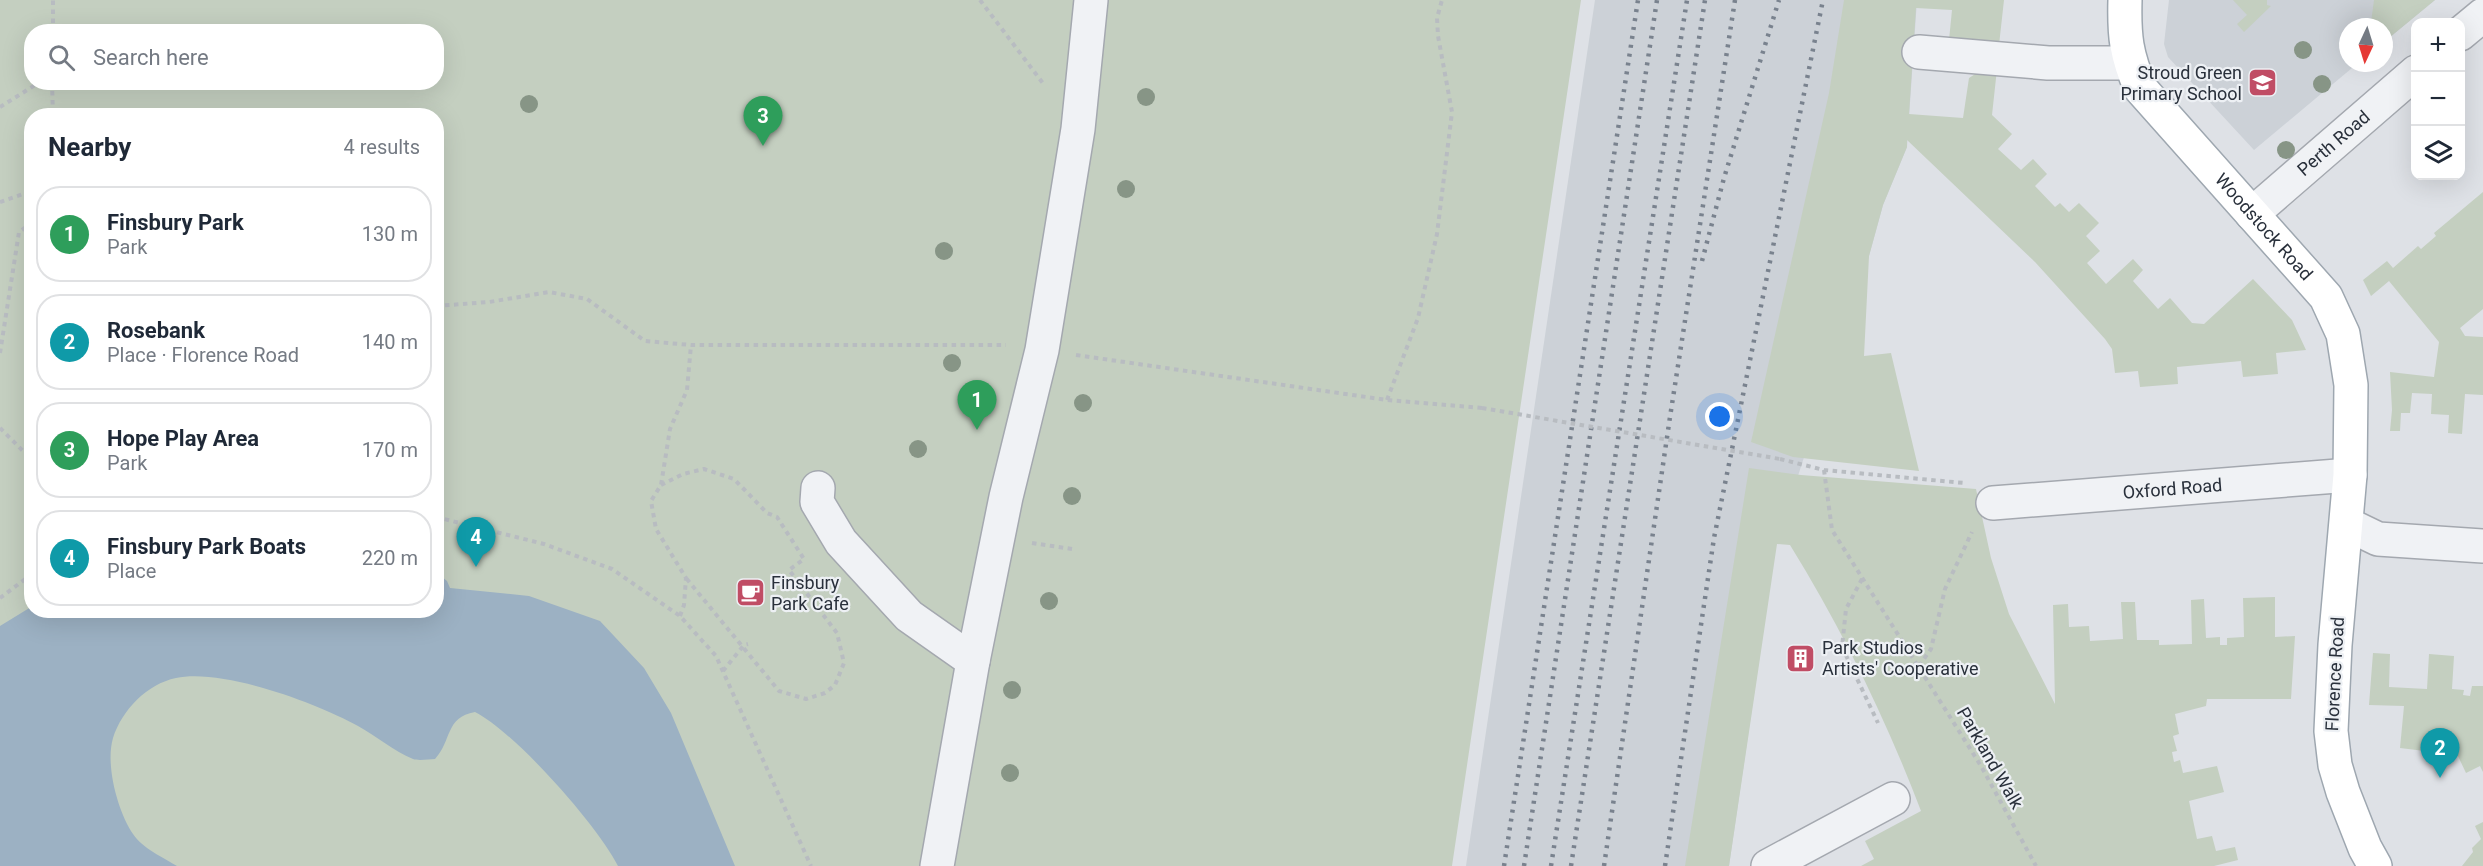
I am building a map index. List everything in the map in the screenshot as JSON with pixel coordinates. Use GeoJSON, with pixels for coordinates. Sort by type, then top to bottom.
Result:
{"type":"FeatureCollection","features":[{"type":"Feature","properties":{"kind":"main road","name":"Woodstock Road"},"geometry":{"type":"LineString","coordinates":[[2125,0],[2124,32],[2130,63],[2141,89],[2326,297],[2343,334],[2351,385],[2350,475]]}},
{"type":"Feature","properties":{"kind":"main road","name":"Florence Road"},"geometry":{"type":"LineString","coordinates":[[2350,475],[2335,645],[2331,731],[2335,765],[2343,792],[2365,848],[2375,866]]}},
{"type":"Feature","properties":{"kind":"street"},"geometry":{"type":"LineString","coordinates":[[937,866],[973,661],[1006,497],[1042,350],[1077,129],[1091,0]]}},
{"type":"Feature","properties":{"kind":"street"},"geometry":{"type":"LineString","coordinates":[[2465,29],[2483,15]]}},
{"type":"Feature","properties":{"kind":"street"},"geometry":{"type":"LineString","coordinates":[[1919,52],[2048,63],[2130,63]]}},
{"type":"Feature","properties":{"kind":"street","name":"Perth Road"},"geometry":{"type":"LineString","coordinates":[[2252,214],[2411,75]]}},
{"type":"Feature","properties":{"kind":"street","name":"Oxford Road"},"geometry":{"type":"LineString","coordinates":[[1984,513],[2350,475]]}},
{"type":"Feature","properties":{"kind":"street"},"geometry":{"type":"LineString","coordinates":[[818,488],[817,502],[841,542],[909,616],[973,661]]}},
{"type":"Feature","properties":{"kind":"street"},"geometry":{"type":"LineString","coordinates":[[2347,524],[2378,539],[2483,546]]}},
{"type":"Feature","properties":{"kind":"street"},"geometry":{"type":"LineString","coordinates":[[1768,866],[1893,799]]}},
{"type":"Feature","properties":{"kind":"path"},"geometry":{"type":"LineString","coordinates":[[53,0],[53,24]]}},
{"type":"Feature","properties":{"kind":"path"},"geometry":{"type":"LineString","coordinates":[[980,0],[1077,129]]}},
{"type":"Feature","properties":{"kind":"path"},"geometry":{"type":"LineString","coordinates":[[1387,400],[1418,318],[1437,234],[1452,112],[1438,36],[1437,18],[1442,0]]}},
{"type":"Feature","properties":{"kind":"path"},"geometry":{"type":"LineString","coordinates":[[0,107],[27,90]]}},
{"type":"Feature","properties":{"kind":"path"},"geometry":{"type":"LineString","coordinates":[[52,90],[53,108]]}},
{"type":"Feature","properties":{"kind":"path"},"geometry":{"type":"LineString","coordinates":[[0,202],[24,194]]}},
{"type":"Feature","properties":{"kind":"path"},"geometry":{"type":"LineString","coordinates":[[0,354],[19,232],[24,229]]}},
{"type":"Feature","properties":{"kind":"path"},"geometry":{"type":"LineString","coordinates":[[444,305],[489,302],[549,292],[587,299],[645,341],[691,345],[1016,345]]}},
{"type":"Feature","properties":{"kind":"path"},"geometry":{"type":"LineString","coordinates":[[661,485],[683,474],[704,469],[734,479],[767,513],[777,517],[804,560],[789,570],[837,633],[844,663],[842,673],[835,685],[825,693],[806,699],[779,691],[746,645],[686,578],[656,529],[651,501],[661,485],[670,429],[687,390],[691,345]]}},
{"type":"Feature","properties":{"kind":"path"},"geometry":{"type":"LineString","coordinates":[[1069,354],[1387,400],[1482,408],[1780,459],[1824,470],[1967,483],[1979,487],[1984,513],[1945,589],[1931,649],[1919,666]]}},
{"type":"Feature","properties":{"kind":"path"},"geometry":{"type":"LineString","coordinates":[[0,428],[24,452]]}},
{"type":"Feature","properties":{"kind":"path","name":"Parkland Walk"},"geometry":{"type":"LineString","coordinates":[[1824,470],[1832,530],[1981,766],[2037,866]]}},
{"type":"Feature","properties":{"kind":"path"},"geometry":{"type":"LineString","coordinates":[[444,519],[544,544],[612,569],[680,616],[716,656],[811,866]]}},
{"type":"Feature","properties":{"kind":"path"},"geometry":{"type":"LineString","coordinates":[[1056,546],[1072,549]]}},
{"type":"Feature","properties":{"kind":"path"},"geometry":{"type":"LineString","coordinates":[[680,616],[684,605],[686,578]]}},
{"type":"Feature","properties":{"kind":"path"},"geometry":{"type":"LineString","coordinates":[[1863,578],[1846,609],[1842,647],[1878,723]]}},
{"type":"Feature","properties":{"kind":"path"},"geometry":{"type":"LineString","coordinates":[[0,598],[24,580]]}},
{"type":"Feature","properties":{"kind":"path"},"geometry":{"type":"LineString","coordinates":[[723,671],[746,645]]}},
{"type":"Feature","properties":{"kind":"shaded area"},"geometry":{"type":"Polygon","coordinates":[[[1595,0],[1917,0],[1907,147],[1883,205],[1869,256],[1776,544],[1729,866],[1466,866],[1595,0]]]}},
{"type":"Feature","properties":{"kind":"shaded area","name":"Stroud Green Primary School"},"geometry":{"type":"Polygon","coordinates":[[[2169,0],[2435,0],[2393,35],[2393,18],[2339,18],[2339,72],[2347,72],[2254,150],[2168,57],[2164,44],[2169,0]]]}},
{"type":"Feature","properties":{"kind":"green space"},"geometry":{"type":"Polygon","coordinates":[[[0,0],[1581,0],[1452,866],[0,866],[0,0]]]}},
{"type":"Feature","properties":{"kind":"green space"},"geometry":{"type":"Polygon","coordinates":[[[1844,0],[2004,0],[1999,45],[1949,40],[1952,10],[1916,8],[1909,114],[1963,118],[1969,78],[1983,69],[1997,69],[1992,115],[2012,134],[1998,149],[2021,170],[2033,159],[2047,174],[2035,186],[2055,207],[2060,203],[2069,212],[2079,203],[2099,223],[2086,236],[2100,251],[2087,263],[2106,284],[2133,259],[2143,270],[2133,281],[2158,309],[2170,298],[2192,323],[2204,324],[2253,279],[2292,320],[2306,350],[2276,353],[2278,374],[2243,377],[2241,361],[2177,367],[2178,384],[2140,387],[2138,371],[2115,373],[2112,349],[2105,339],[2035,262],[1907,140],[1907,147],[1883,205],[1869,256],[1864,356],[1891,353],[1919,471],[1793,457],[1751,442],[1829,93],[1844,0]]]}},
{"type":"Feature","properties":{"kind":"green space"},"geometry":{"type":"Polygon","coordinates":[[[2233,0],[2267,0],[2267,5],[2271,6],[2244,32],[2237,24],[2247,15],[2233,0]]]}},
{"type":"Feature","properties":{"kind":"green space"},"geometry":{"type":"Polygon","coordinates":[[[2374,0],[2435,0],[2393,35],[2393,18],[2372,18],[2374,0]]]}},
{"type":"Feature","properties":{"kind":"green space"},"geometry":{"type":"Polygon","coordinates":[[[2483,192],[2483,309],[2460,328],[2465,336],[2483,337],[2483,395],[2465,394],[2462,434],[2448,433],[2449,415],[2431,414],[2432,394],[2412,393],[2410,413],[2401,413],[2400,431],[2390,431],[2392,410],[2390,372],[2434,377],[2439,342],[2389,281],[2371,296],[2363,280],[2387,261],[2393,268],[2418,246],[2421,249],[2436,236],[2434,233],[2483,192]]]}},
{"type":"Feature","properties":{"kind":"green space"},"geometry":{"type":"Polygon","coordinates":[[[1749,468],[1801,475],[1976,489],[1991,558],[2009,614],[2055,704],[2053,605],[2068,604],[2069,627],[2089,626],[2090,641],[2123,639],[2121,602],[2135,602],[2137,640],[2159,640],[2159,645],[2192,644],[2191,600],[2204,599],[2206,638],[2220,637],[2220,645],[2227,645],[2227,638],[2244,637],[2243,598],[2275,597],[2275,637],[2295,636],[2291,699],[2207,699],[2206,706],[2175,714],[2179,734],[2173,736],[2177,751],[2172,752],[2174,762],[2180,760],[2183,773],[2217,766],[2224,792],[2189,801],[2197,839],[2212,836],[2216,851],[2235,847],[2238,860],[2214,866],[1861,866],[1874,859],[1865,841],[1921,811],[1893,742],[1845,642],[1790,545],[1777,544],[1729,866],[1685,866],[1749,468]]]}},
{"type":"Feature","properties":{"kind":"green space"},"geometry":{"type":"Polygon","coordinates":[[[2373,653],[2390,654],[2389,687],[2427,689],[2429,654],[2454,656],[2452,689],[2464,690],[2463,695],[2470,696],[2472,686],[2483,686],[2483,772],[2480,766],[2466,773],[2458,756],[2446,762],[2441,753],[2400,748],[2404,706],[2369,705],[2373,653]]]}},
{"type":"Feature","properties":{"kind":"green space"},"geometry":{"type":"Polygon","coordinates":[[[2483,822],[2483,866],[2462,866],[2473,852],[2472,848],[2481,839],[2475,826],[2483,822]]]}},
{"type":"Feature","properties":{"kind":"water"},"geometry":{"type":"Polygon","coordinates":[[[444,579],[450,588],[529,596],[600,621],[644,668],[671,713],[735,866],[618,866],[575,805],[533,759],[492,723],[475,712],[458,719],[435,759],[415,760],[365,730],[319,707],[243,683],[195,676],[165,681],[146,692],[129,708],[117,728],[111,749],[114,788],[122,814],[133,834],[142,844],[177,866],[0,866],[0,626],[24,611],[24,618],[444,618],[444,579]]]}},
{"type":"Feature","properties":{"kind":"railway"},"geometry":{"type":"LineString","coordinates":[[1504,866],[1638,0]]}},
{"type":"Feature","properties":{"kind":"railway"},"geometry":{"type":"LineString","coordinates":[[1524,866],[1657,0]]}},
{"type":"Feature","properties":{"kind":"railway"},"geometry":{"type":"LineString","coordinates":[[1551,866],[1687,0]]}},
{"type":"Feature","properties":{"kind":"railway"},"geometry":{"type":"LineString","coordinates":[[1571,866],[1705,0]]}},
{"type":"Feature","properties":{"kind":"railway"},"geometry":{"type":"LineString","coordinates":[[1604,866],[1670,417],[1735,0]]}},
{"type":"Feature","properties":{"kind":"railway"},"geometry":{"type":"LineString","coordinates":[[1702,261],[1724,178],[1779,0]]}},
{"type":"Feature","properties":{"kind":"railway"},"geometry":{"type":"LineString","coordinates":[[1665,866],[1714,538],[1823,0]]}},
{"type":"Feature","properties":{"kind":"place","name":"Stroud Green Primary School"},"geometry":{"type":"Point","coordinates":[2263,83]}},
{"type":"Feature","properties":{"kind":"place","name":"Hope Play Area"},"geometry":{"type":"Point","coordinates":[763,146]}},
{"type":"Feature","properties":{"kind":"place","name":"Finsbury Park"},"geometry":{"type":"Point","coordinates":[977,430]}},
{"type":"Feature","properties":{"kind":"place","name":"Finsbury Park Boats"},"geometry":{"type":"Point","coordinates":[476,567]}},
{"type":"Feature","properties":{"kind":"place","name":"Finsbury Park Cafe"},"geometry":{"type":"Point","coordinates":[750,593]}},
{"type":"Feature","properties":{"kind":"place","name":"Park Studios Artists' Cooperative"},"geometry":{"type":"Point","coordinates":[1801,658]}},
{"type":"Feature","properties":{"kind":"place","name":"Rosebank"},"geometry":{"type":"Point","coordinates":[2440,778]}}]}
